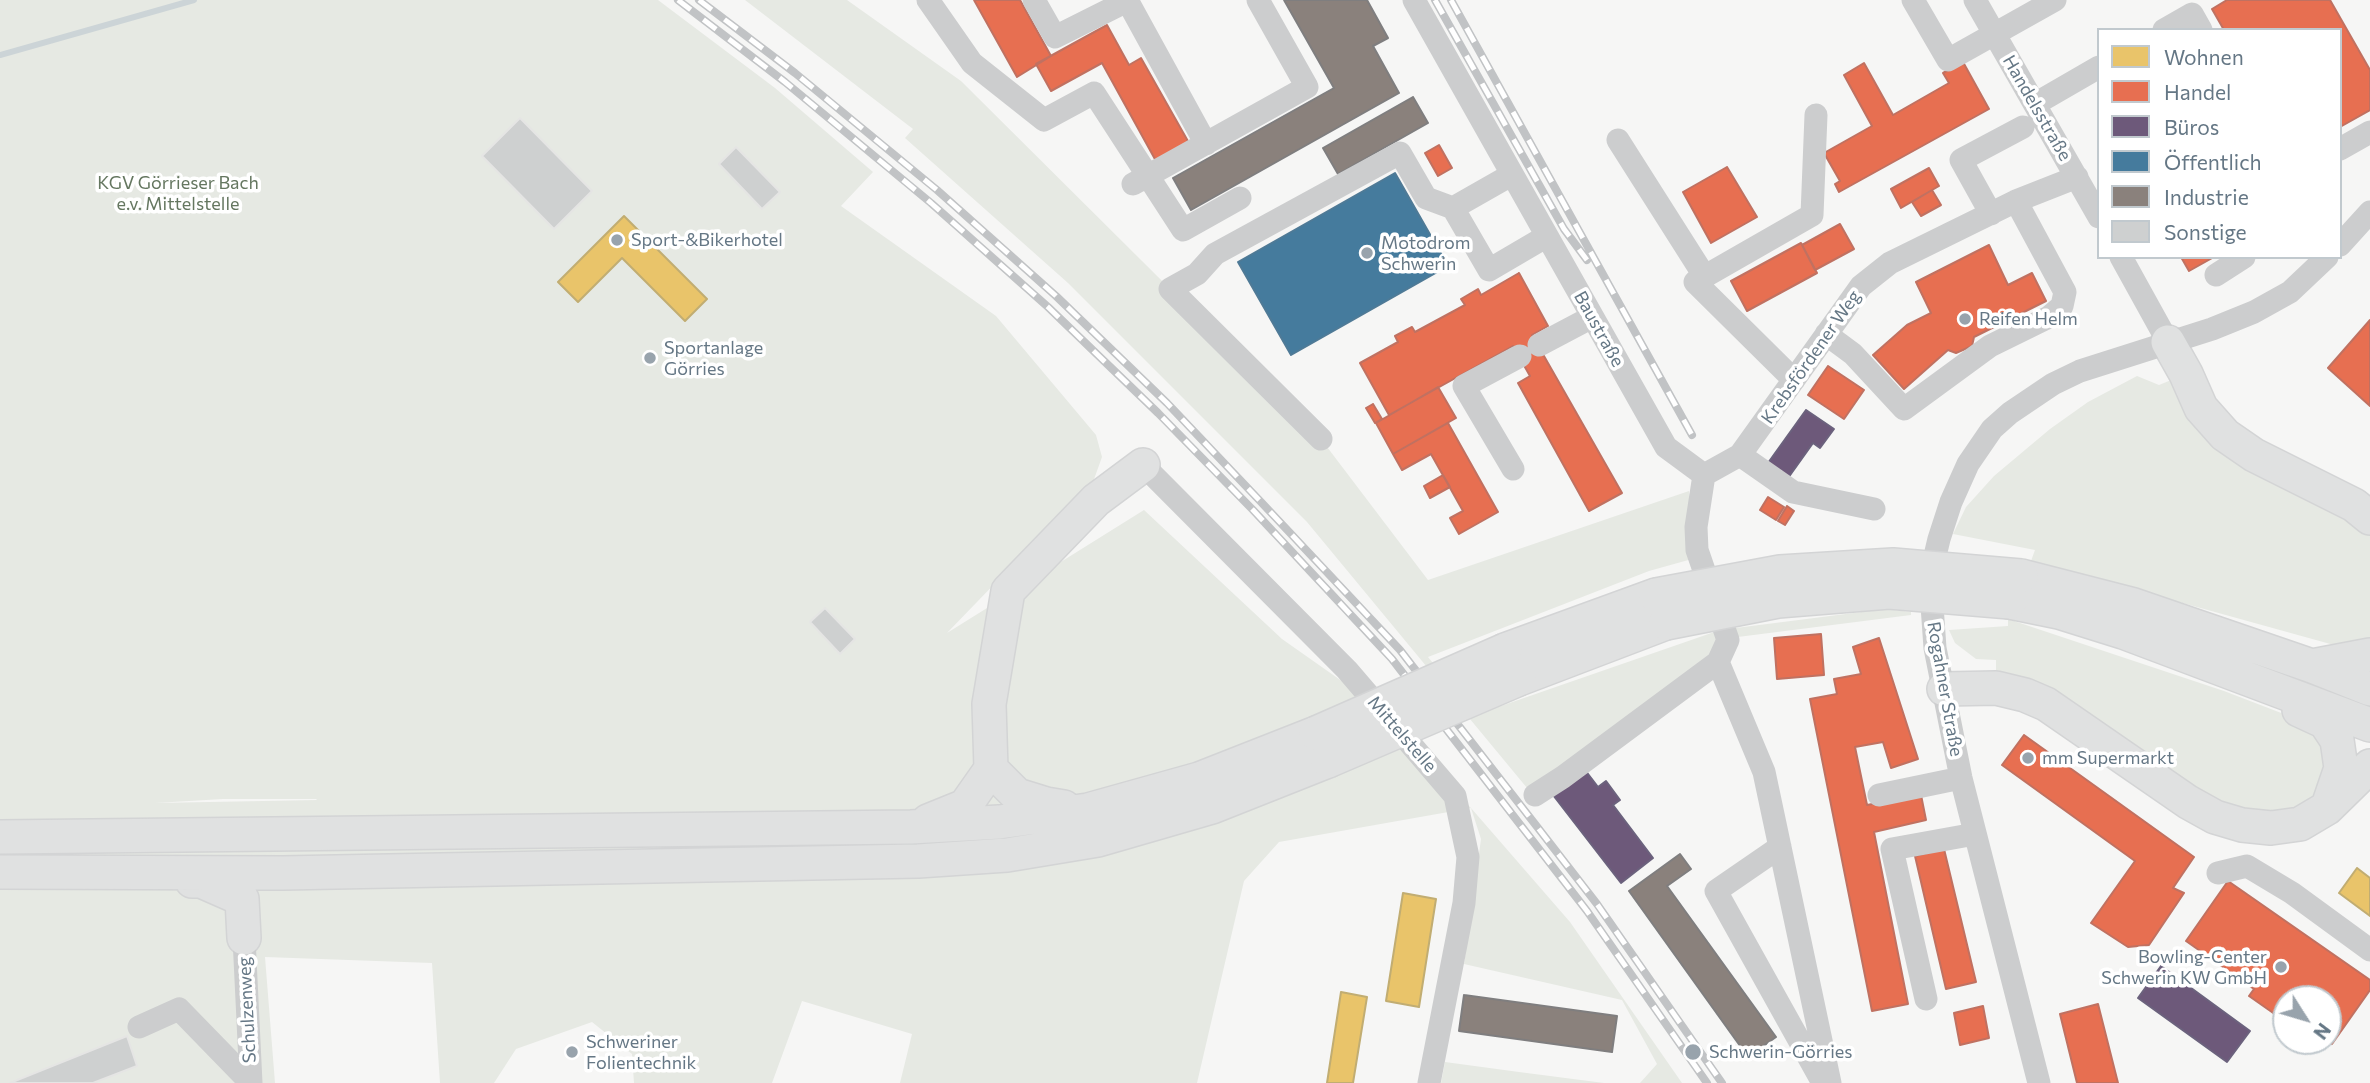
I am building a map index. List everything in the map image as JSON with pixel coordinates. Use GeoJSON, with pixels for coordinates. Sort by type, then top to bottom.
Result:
{"type":"FeatureCollection","features":[{"type":"Feature","properties":{"kind":"highway"},"geometry":{"type":"LineString","coordinates":[[2168,342],[2201,408],[2225,435],[2255,455],[2354,505],[2370,518]]}},
{"type":"Feature","properties":{"kind":"highway"},"geometry":{"type":"LineString","coordinates":[[911,827],[965,806],[991,769],[989,704],[1008,591],[1096,500],[1143,465]]}},
{"type":"Feature","properties":{"kind":"highway"},"geometry":{"type":"LineString","coordinates":[[2015,589],[2059,612],[2123,632],[2370,724]]}},
{"type":"Feature","properties":{"kind":"highway"},"geometry":{"type":"LineString","coordinates":[[0,872],[283,873],[918,861],[1007,855],[1098,840],[1212,807],[1322,747],[1512,665],[1661,609],[1889,592],[2015,589],[2134,605],[2312,666],[2370,689]]}},
{"type":"Feature","properties":{"kind":"highway"},"geometry":{"type":"LineString","coordinates":[[2123,632],[2147,652],[2264,694],[2325,722],[2337,740],[2341,768],[2327,808]]}},
{"type":"Feature","properties":{"kind":"highway"},"geometry":{"type":"LineString","coordinates":[[2312,666],[2370,655]]}},
{"type":"Feature","properties":{"kind":"highway"},"geometry":{"type":"LineString","coordinates":[[1944,689],[1996,688],[2025,695],[2046,704],[2188,802],[2215,817],[2229,821],[2271,828],[2300,824],[2327,808],[2370,766]]}},
{"type":"Feature","properties":{"kind":"highway"},"geometry":{"type":"LineString","coordinates":[[0,837],[911,827],[999,822],[1088,810],[1322,747]]}},
{"type":"Feature","properties":{"kind":"highway"},"geometry":{"type":"LineString","coordinates":[[991,769],[1017,795],[1046,804],[1088,810]]}},
{"type":"Feature","properties":{"kind":"highway"},"geometry":{"type":"LineString","coordinates":[[61,873],[201,881],[242,899]]}},
{"type":"Feature","properties":{"kind":"highway"},"geometry":{"type":"LineString","coordinates":[[242,899],[283,873]]}},
{"type":"Feature","properties":{"kind":"highway"},"geometry":{"type":"LineString","coordinates":[[242,899],[244,938]]}},
{"type":"Feature","properties":{"kind":"street"},"geometry":{"type":"LineString","coordinates":[[928,0],[972,64],[1044,120],[1094,93],[1141,180],[1182,230],[1240,198]]}},
{"type":"Feature","properties":{"kind":"street"},"geometry":{"type":"LineString","coordinates":[[1034,0],[1055,37],[1127,1],[1206,144]]}},
{"type":"Feature","properties":{"kind":"street"},"geometry":{"type":"LineString","coordinates":[[1141,180],[1307,87],[1258,0]]}},
{"type":"Feature","properties":{"kind":"street","name":"Baustraße"},"geometry":{"type":"LineString","coordinates":[[1413,0],[1666,447],[1704,475]]}},
{"type":"Feature","properties":{"kind":"street"},"geometry":{"type":"LineString","coordinates":[[1913,0],[1948,60],[2055,0]]}},
{"type":"Feature","properties":{"kind":"street","name":"Handelsstraße"},"geometry":{"type":"LineString","coordinates":[[1975,0],[2097,213]]}},
{"type":"Feature","properties":{"kind":"street"},"geometry":{"type":"LineString","coordinates":[[2168,28],[2192,14],[2200,28]]}},
{"type":"Feature","properties":{"kind":"street"},"geometry":{"type":"LineString","coordinates":[[2035,104],[2097,68]]}},
{"type":"Feature","properties":{"kind":"street"},"geometry":{"type":"LineString","coordinates":[[1794,380],[1695,282],[1812,215],[1816,115]]}},
{"type":"Feature","properties":{"kind":"street"},"geometry":{"type":"LineString","coordinates":[[1991,214],[1961,160],[2023,127]]}},
{"type":"Feature","properties":{"kind":"street"},"geometry":{"type":"LineString","coordinates":[[2342,148],[2370,132]]}},
{"type":"Feature","properties":{"kind":"street"},"geometry":{"type":"LineString","coordinates":[[1618,140],[1705,276]]}},
{"type":"Feature","properties":{"kind":"street"},"geometry":{"type":"LineString","coordinates":[[1321,439],[1170,289],[1197,274],[1215,254],[1400,153],[1426,198],[1453,208],[1489,270],[1547,236]]}},
{"type":"Feature","properties":{"kind":"street"},"geometry":{"type":"LineString","coordinates":[[1453,208],[1511,175]]}},
{"type":"Feature","properties":{"kind":"street","name":"Krebsfördener Weg"},"geometry":{"type":"LineString","coordinates":[[1704,475],[1740,455],[1861,286],[1890,263],[2016,201],[2077,177]]}},
{"type":"Feature","properties":{"kind":"street"},"geometry":{"type":"LineString","coordinates":[[1826,334],[1853,354],[1904,409],[1990,346],[2049,317],[2062,306],[2064,292],[2016,201]]}},
{"type":"Feature","properties":{"kind":"street"},"geometry":{"type":"LineString","coordinates":[[2342,243],[2370,212]]}},
{"type":"Feature","properties":{"kind":"street"},"geometry":{"type":"LineString","coordinates":[[2122,259],[2168,342]]}},
{"type":"Feature","properties":{"kind":"street"},"geometry":{"type":"LineString","coordinates":[[2216,275],[2241,259]]}},
{"type":"Feature","properties":{"kind":"street","name":"Rogahner Straße"},"geometry":{"type":"LineString","coordinates":[[2039,1083],[1961,778],[1931,624],[1930,578],[1947,514],[1968,464],[1992,429],[2010,413],[2053,384],[2080,371],[2212,329],[2254,312],[2290,292],[2325,259]]}},
{"type":"Feature","properties":{"kind":"street"},"geometry":{"type":"LineString","coordinates":[[1513,469],[1464,386],[1592,317]]}},
{"type":"Feature","properties":{"kind":"street"},"geometry":{"type":"LineString","coordinates":[[1740,455],[1793,492],[1874,509]]}},
{"type":"Feature","properties":{"kind":"street","name":"Mittelstelle"},"geometry":{"type":"LineString","coordinates":[[1143,465],[1347,670],[1455,796],[1468,857],[1464,903],[1429,1083]]}},
{"type":"Feature","properties":{"kind":"street"},"geometry":{"type":"LineString","coordinates":[[1535,795],[1718,662],[1728,640],[1697,550],[1696,527],[1704,475]]}},
{"type":"Feature","properties":{"kind":"street"},"geometry":{"type":"LineString","coordinates":[[1718,662],[1765,772],[1830,1083]]}},
{"type":"Feature","properties":{"kind":"street"},"geometry":{"type":"LineString","coordinates":[[1879,794],[1961,778]]}},
{"type":"Feature","properties":{"kind":"street"},"geometry":{"type":"LineString","coordinates":[[1926,999],[1892,849],[1975,834]]}},
{"type":"Feature","properties":{"kind":"street"},"geometry":{"type":"LineString","coordinates":[[1780,848],[1716,891],[1824,1083]]}},
{"type":"Feature","properties":{"kind":"street"},"geometry":{"type":"LineString","coordinates":[[2218,873],[2247,866],[2292,893],[2370,950]]}},
{"type":"Feature","properties":{"kind":"street","name":"Schulzenweg"},"geometry":{"type":"LineString","coordinates":[[244,938],[251,1083]]}},
{"type":"Feature","properties":{"kind":"street"},"geometry":{"type":"LineString","coordinates":[[139,1027],[180,1009],[251,1083]]}},
{"type":"Feature","properties":{"kind":"green space","name":"KGV Görrieser Bach e.v. Mittelstelle"},"geometry":{"type":"Polygon","coordinates":[[[0,0],[658,0],[775,88],[873,172],[841,206],[996,316],[1096,435],[1102,457],[1093,482],[947,633],[1144,510],[1282,639],[1346,684],[1471,808],[1279,842],[1244,881],[1197,1083],[900,1083],[912,1034],[802,1001],[772,1083],[634,1083],[632,1054],[592,1022],[516,1049],[494,1083],[440,1083],[432,963],[265,957],[275,1083],[0,1083],[0,0]],[[223,799],[155,803],[317,800],[223,799]]]}},
{"type":"Feature","properties":{"kind":"green space"},"geometry":{"type":"Polygon","coordinates":[[[745,0],[847,0],[961,81],[1321,439],[1428,580],[1689,491],[1692,559],[1649,571],[1428,657],[1475,715],[1720,630],[1885,609],[1911,612],[1911,615],[1722,639],[1713,661],[1532,794],[1307,522],[1068,283],[905,138],[913,129],[745,0]]]}},
{"type":"Feature","properties":{"kind":"green space"},"geometry":{"type":"Polygon","coordinates":[[[2186,374],[2201,408],[2370,518],[2370,655],[2031,561],[2035,550],[1953,534],[1966,507],[1994,476],[2050,429],[2088,402],[2137,376],[2159,385],[2186,374]]]}},
{"type":"Feature","properties":{"kind":"green space"},"geometry":{"type":"Polygon","coordinates":[[[2008,619],[2224,691],[2302,721],[2325,744],[2327,808],[2271,828],[1996,688],[1996,660],[1976,659],[1955,643],[1949,630],[2008,626],[2008,619]]]}},
{"type":"Feature","properties":{"kind":"green space"},"geometry":{"type":"Polygon","coordinates":[[[1471,808],[1570,922],[1682,1083],[1640,1083],[1657,1064],[1622,1000],[1464,964],[1481,839],[1471,808]]]}},
{"type":"Feature","properties":{"kind":"green space"},"geometry":{"type":"Polygon","coordinates":[[[1445,1062],[1519,1072],[1604,1083],[1441,1083],[1445,1062]]]}},
{"type":"Feature","properties":{"kind":"building: Wohnen"},"geometry":{"type":"Polygon","coordinates":[[[624,216],[707,299],[685,321],[622,258],[578,302],[558,282],[624,216]]]}},
{"type":"Feature","properties":{"kind":"building: Wohnen"},"geometry":{"type":"Polygon","coordinates":[[[2357,868],[2370,878],[2370,916],[2339,893],[2357,868]]]}},
{"type":"Feature","properties":{"kind":"building: Wohnen"},"geometry":{"type":"Polygon","coordinates":[[[1403,893],[1436,899],[1419,1007],[1386,1001],[1403,893]]]}},
{"type":"Feature","properties":{"kind":"building: Wohnen"},"geometry":{"type":"Polygon","coordinates":[[[1341,992],[1367,997],[1353,1083],[1327,1083],[1341,992]]]}},
{"type":"Feature","properties":{"kind":"building: Handel"},"geometry":{"type":"Polygon","coordinates":[[[974,0],[1020,0],[1051,56],[1017,77],[974,0]]]}},
{"type":"Feature","properties":{"kind":"building: Handel"},"geometry":{"type":"Polygon","coordinates":[[[2227,0],[2330,0],[2370,70],[2370,110],[2342,126],[2342,28],[2223,28],[2212,9],[2227,0]]]}},
{"type":"Feature","properties":{"kind":"building: Handel"},"geometry":{"type":"Polygon","coordinates":[[[1107,25],[1129,65],[1141,58],[1189,143],[1156,161],[1102,63],[1051,91],[1036,64],[1107,25]]]}},
{"type":"Feature","properties":{"kind":"building: Handel"},"geometry":{"type":"Polygon","coordinates":[[[1963,62],[1989,109],[1839,192],[1835,184],[1840,181],[1824,153],[1872,126],[1844,75],[1864,63],[1893,115],[1949,83],[1943,73],[1963,62]]]}},
{"type":"Feature","properties":{"kind":"building: Handel"},"geometry":{"type":"Polygon","coordinates":[[[1439,145],[1452,168],[1438,176],[1425,153],[1439,145]]]}},
{"type":"Feature","properties":{"kind":"building: Handel"},"geometry":{"type":"Polygon","coordinates":[[[1727,167],[1757,217],[1711,243],[1683,192],[1727,167]]]}},
{"type":"Feature","properties":{"kind":"building: Handel"},"geometry":{"type":"Polygon","coordinates":[[[1929,168],[1939,186],[1901,208],[1891,189],[1929,168]]]}},
{"type":"Feature","properties":{"kind":"building: Handel"},"geometry":{"type":"Polygon","coordinates":[[[1932,190],[1941,205],[1921,216],[1912,202],[1932,190]]]}},
{"type":"Feature","properties":{"kind":"building: Handel"},"geometry":{"type":"Polygon","coordinates":[[[1840,224],[1854,249],[1815,270],[1802,245],[1840,224]]]}},
{"type":"Feature","properties":{"kind":"building: Handel"},"geometry":{"type":"Polygon","coordinates":[[[1801,243],[1817,273],[1747,311],[1731,281],[1801,243]]]}},
{"type":"Feature","properties":{"kind":"building: Handel","name":"Reifen Helm"},"geometry":{"type":"Polygon","coordinates":[[[1989,245],[2008,285],[2032,273],[2046,301],[1974,337],[1972,346],[1956,353],[1948,350],[1904,389],[1873,355],[1907,325],[1931,313],[1916,282],[1989,245]]]}},
{"type":"Feature","properties":{"kind":"building: Handel"},"geometry":{"type":"Polygon","coordinates":[[[2182,259],[2210,259],[2189,271],[2182,259]]]}},
{"type":"Feature","properties":{"kind":"building: Handel"},"geometry":{"type":"Polygon","coordinates":[[[1519,273],[1548,326],[1532,335],[1622,493],[1589,511],[1518,383],[1530,376],[1513,346],[1389,415],[1360,363],[1398,342],[1395,336],[1412,327],[1415,332],[1465,305],[1461,299],[1478,289],[1481,295],[1519,273]]]}},
{"type":"Feature","properties":{"kind":"building: Handel"},"geometry":{"type":"Polygon","coordinates":[[[2370,320],[2370,406],[2328,368],[2370,320]]]}},
{"type":"Feature","properties":{"kind":"building: Handel"},"geometry":{"type":"Polygon","coordinates":[[[1828,366],[1864,390],[1844,419],[1808,395],[1828,366]]]}},
{"type":"Feature","properties":{"kind":"building: Handel"},"geometry":{"type":"Polygon","coordinates":[[[1438,387],[1456,418],[1393,454],[1376,423],[1438,387]]]}},
{"type":"Feature","properties":{"kind":"building: Handel"},"geometry":{"type":"Polygon","coordinates":[[[1373,404],[1382,419],[1375,423],[1366,408],[1373,404]]]}},
{"type":"Feature","properties":{"kind":"building: Handel"},"geometry":{"type":"Polygon","coordinates":[[[1448,423],[1498,512],[1459,534],[1450,518],[1463,511],[1431,454],[1402,470],[1393,454],[1448,423]]]}},
{"type":"Feature","properties":{"kind":"building: Handel"},"geometry":{"type":"Polygon","coordinates":[[[1443,475],[1450,487],[1430,498],[1424,486],[1443,475]]]}},
{"type":"Feature","properties":{"kind":"building: Handel"},"geometry":{"type":"Polygon","coordinates":[[[1768,497],[1784,507],[1776,520],[1760,510],[1768,497]]]}},
{"type":"Feature","properties":{"kind":"building: Handel"},"geometry":{"type":"Polygon","coordinates":[[[1787,506],[1794,511],[1785,525],[1778,521],[1787,506]]]}},
{"type":"Feature","properties":{"kind":"building: Handel"},"geometry":{"type":"Polygon","coordinates":[[[1821,634],[1824,675],[1777,679],[1774,638],[1821,634]]]}},
{"type":"Feature","properties":{"kind":"building: Handel"},"geometry":{"type":"Polygon","coordinates":[[[1879,638],[1918,759],[1891,768],[1883,742],[1855,747],[1867,805],[1921,795],[1926,820],[1874,832],[1908,1004],[1872,1011],[1810,699],[1837,694],[1834,679],[1861,674],[1853,647],[1879,638]]]}},
{"type":"Feature","properties":{"kind":"building: Handel"},"geometry":{"type":"Polygon","coordinates":[[[2024,735],[2194,857],[2173,888],[2184,893],[2149,945],[2128,947],[2091,923],[2135,861],[2002,765],[2024,735]]]}},
{"type":"Feature","properties":{"kind":"building: Handel"},"geometry":{"type":"Polygon","coordinates":[[[1944,849],[1976,982],[1946,989],[1915,856],[1944,849]]]}},
{"type":"Feature","properties":{"kind":"building: Handel"},"geometry":{"type":"Polygon","coordinates":[[[2228,881],[2370,980],[2370,990],[2342,1030],[2342,985],[2272,985],[2272,1012],[2249,996],[2254,989],[2186,941],[2228,881]]]}},
{"type":"Feature","properties":{"kind":"building: Handel"},"geometry":{"type":"Polygon","coordinates":[[[2098,1004],[2118,1083],[2077,1083],[2060,1014],[2098,1004]]]}},
{"type":"Feature","properties":{"kind":"building: Handel"},"geometry":{"type":"Polygon","coordinates":[[[1983,1006],[1989,1038],[1960,1045],[1954,1013],[1983,1006]]]}},
{"type":"Feature","properties":{"kind":"building: Büros"},"geometry":{"type":"Polygon","coordinates":[[[1806,410],[1834,429],[1820,448],[1813,443],[1788,478],[1768,463],[1806,410]]]}},
{"type":"Feature","properties":{"kind":"building: Büros"},"geometry":{"type":"Polygon","coordinates":[[[1585,770],[1598,787],[1606,781],[1620,800],[1613,805],[1653,858],[1621,883],[1553,795],[1585,770]]]}},
{"type":"Feature","properties":{"kind":"building: Büros"},"geometry":{"type":"Polygon","coordinates":[[[2161,966],[2250,1031],[2227,1062],[2138,998],[2161,966]]]}},
{"type":"Feature","properties":{"kind":"building: Öffentlich"},"geometry":{"type":"Polygon","coordinates":[[[1395,173],[1448,266],[1291,355],[1238,262],[1395,173]]]}},
{"type":"Feature","properties":{"kind":"building: Industrie"},"geometry":{"type":"Polygon","coordinates":[[[1284,0],[1367,0],[1388,38],[1373,46],[1399,93],[1191,210],[1173,178],[1334,88],[1284,0]]]}},
{"type":"Feature","properties":{"kind":"building: Industrie"},"geometry":{"type":"Polygon","coordinates":[[[1413,97],[1428,123],[1338,174],[1323,148],[1413,97]]]}},
{"type":"Feature","properties":{"kind":"building: Industrie"},"geometry":{"type":"Polygon","coordinates":[[[1680,854],[1691,869],[1667,886],[1776,1037],[1748,1057],[1629,891],[1680,854]]]}},
{"type":"Feature","properties":{"kind":"building: Industrie"},"geometry":{"type":"Polygon","coordinates":[[[1464,995],[1617,1016],[1612,1052],[1459,1031],[1464,995]]]}},
{"type":"Feature","properties":{"kind":"building: Sonstige"},"geometry":{"type":"Polygon","coordinates":[[[520,118],[592,191],[554,229],[482,156],[520,118]]]}},
{"type":"Feature","properties":{"kind":"building: Sonstige"},"geometry":{"type":"Polygon","coordinates":[[[736,147],[780,192],[762,209],[719,164],[736,147]]]}},
{"type":"Feature","properties":{"kind":"building: Sonstige"},"geometry":{"type":"Polygon","coordinates":[[[825,608],[855,639],[840,654],[810,622],[825,608]]]}},
{"type":"Feature","properties":{"kind":"building: Sonstige"},"geometry":{"type":"Polygon","coordinates":[[[127,1036],[137,1066],[93,1083],[10,1083],[127,1036]]]}},
{"type":"Feature","properties":{"kind":"waterway"},"geometry":{"type":"LineString","coordinates":[[0,55],[194,0]]}},
{"type":"Feature","properties":{"kind":"railway"},"geometry":{"type":"LineString","coordinates":[[678,0],[785,82],[931,203],[1048,307],[1253,510],[1392,659],[1587,911],[1707,1083]]}},
{"type":"Feature","properties":{"kind":"railway"},"geometry":{"type":"LineString","coordinates":[[699,0],[795,73],[937,190],[1056,296],[1167,403],[1261,502],[1400,650],[1597,904],[1722,1083]]}},
{"type":"Feature","properties":{"kind":"railway"},"geometry":{"type":"LineString","coordinates":[[1435,0],[1564,229],[1587,260]]}},
{"type":"Feature","properties":{"kind":"railway"},"geometry":{"type":"LineString","coordinates":[[1451,0],[1692,435]]}},
{"type":"Feature","properties":{"kind":"place","name":"Sport-&Bikerhotel"},"geometry":{"type":"Point","coordinates":[617,240]}},
{"type":"Feature","properties":{"kind":"place","name":"Motodrom Schwerin"},"geometry":{"type":"Point","coordinates":[1367,253]}},
{"type":"Feature","properties":{"kind":"place","name":"Reifen Helm"},"geometry":{"type":"Point","coordinates":[1965,319]}},
{"type":"Feature","properties":{"kind":"place","name":"Sportanlage Görries"},"geometry":{"type":"Point","coordinates":[650,358]}},
{"type":"Feature","properties":{"kind":"place","name":"mm Supermarkt"},"geometry":{"type":"Point","coordinates":[2028,758]}},
{"type":"Feature","properties":{"kind":"place","name":"Bowling-Center Schwerin KW GmbH"},"geometry":{"type":"Point","coordinates":[2281,967]}},
{"type":"Feature","properties":{"kind":"place","name":"Schweriner Folientechnik"},"geometry":{"type":"Point","coordinates":[572,1052]}},
{"type":"Feature","properties":{"kind":"place","name":"Schwerin-Görries"},"geometry":{"type":"Point","coordinates":[1693,1052]}}]}
